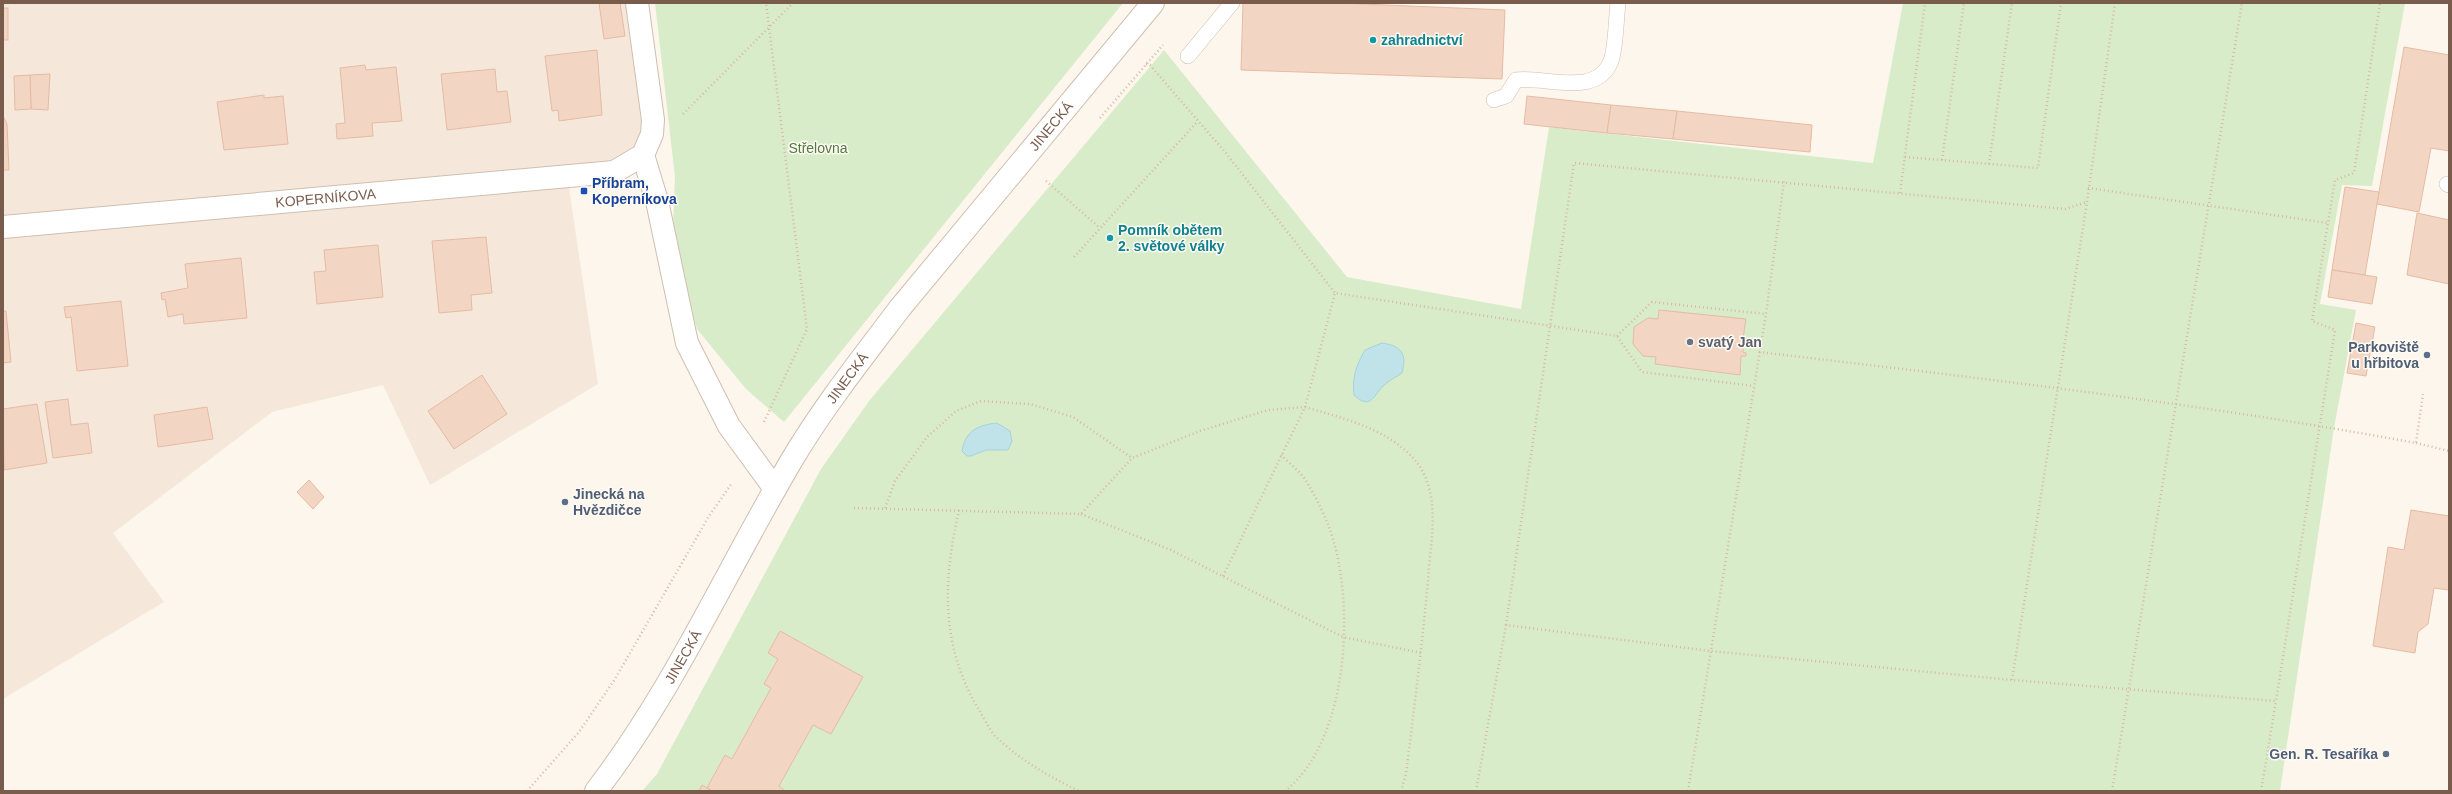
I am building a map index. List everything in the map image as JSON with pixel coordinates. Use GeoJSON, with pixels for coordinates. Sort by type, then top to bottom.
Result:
{"type":"FeatureCollection","features":[{"type":"Feature","properties":{"kind":"street"},"geometry":{"type":"LineString","coordinates":[[637,3],[653,120],[652,134],[643,155],[657,201],[687,344],[729,426],[775,489]]}},
{"type":"Feature","properties":{"kind":"street","name":"JINECKÁ"},"geometry":{"type":"LineString","coordinates":[[596,791],[640,728],[673,674],[797,450],[865,354],[900,308],[1153,3]]}},
{"type":"Feature","properties":{"kind":"street","name":"KOPERNÍKOVA"},"geometry":{"type":"LineString","coordinates":[[3,227],[614,172],[643,155]]}},
{"type":"Feature","properties":{"kind":"lane"},"geometry":{"type":"LineString","coordinates":[[1188,56],[1232,3]]}},
{"type":"Feature","properties":{"kind":"lane"},"geometry":{"type":"LineString","coordinates":[[1494,100],[1506,96],[1516,80],[1528,79],[1583,84],[1599,78],[1611,62],[1618,3]]}},
{"type":"Feature","properties":{"kind":"path"},"geometry":{"type":"LineString","coordinates":[[527,791],[579,732],[615,679],[709,516],[749,454],[807,329],[766,3]]}},
{"type":"Feature","properties":{"kind":"path"},"geometry":{"type":"LineString","coordinates":[[682,115],[792,3]]}},
{"type":"Feature","properties":{"kind":"path"},"geometry":{"type":"LineString","coordinates":[[1900,193],[1925,3]]}},
{"type":"Feature","properties":{"kind":"path"},"geometry":{"type":"LineString","coordinates":[[1942,160],[1964,3]]}},
{"type":"Feature","properties":{"kind":"path"},"geometry":{"type":"LineString","coordinates":[[1989,164],[2012,3]]}},
{"type":"Feature","properties":{"kind":"path"},"geometry":{"type":"LineString","coordinates":[[1905,157],[2038,168],[2061,3]]}},
{"type":"Feature","properties":{"kind":"path"},"geometry":{"type":"LineString","coordinates":[[2012,680],[2087,202],[2115,3]]}},
{"type":"Feature","properties":{"kind":"path"},"geometry":{"type":"LineString","coordinates":[[2112,791],[2242,3]]}},
{"type":"Feature","properties":{"kind":"path"},"geometry":{"type":"LineString","coordinates":[[2261,791],[2335,330],[2312,321],[2335,180],[2354,173],[2380,3]]}},
{"type":"Feature","properties":{"kind":"path"},"geometry":{"type":"LineString","coordinates":[[1146,64],[1150,65],[1198,121],[1335,293],[1549,328],[1617,336],[1642,372],[1754,386]]}},
{"type":"Feature","properties":{"kind":"path"},"geometry":{"type":"LineString","coordinates":[[1074,257],[1198,121]]}},
{"type":"Feature","properties":{"kind":"path"},"geometry":{"type":"LineString","coordinates":[[1476,791],[1506,625],[1574,163],[1784,181],[2065,209],[2087,202]]}},
{"type":"Feature","properties":{"kind":"path"},"geometry":{"type":"LineString","coordinates":[[1046,181],[1100,228]]}},
{"type":"Feature","properties":{"kind":"path"},"geometry":{"type":"LineString","coordinates":[[1688,791],[1766,314],[1784,181]]}},
{"type":"Feature","properties":{"kind":"path"},"geometry":{"type":"LineString","coordinates":[[2088,188],[2328,223]]}},
{"type":"Feature","properties":{"kind":"path"},"geometry":{"type":"LineString","coordinates":[[1223,576],[1305,407],[1335,293]]}},
{"type":"Feature","properties":{"kind":"path"},"geometry":{"type":"LineString","coordinates":[[1617,336],[1652,302],[1766,314]]}},
{"type":"Feature","properties":{"kind":"path"},"geometry":{"type":"LineString","coordinates":[[1760,352],[2177,404],[2319,426],[2416,443],[2449,451]]}},
{"type":"Feature","properties":{"kind":"path"},"geometry":{"type":"LineString","coordinates":[[2416,443],[2423,394]]}},
{"type":"Feature","properties":{"kind":"path"},"geometry":{"type":"LineString","coordinates":[[885,508],[895,481],[927,437],[956,411],[981,401],[1030,404],[1073,417],[1132,458]]}},
{"type":"Feature","properties":{"kind":"path"},"geometry":{"type":"LineString","coordinates":[[1081,514],[1132,458],[1200,432],[1268,410],[1305,407],[1347,419],[1380,432],[1406,451],[1425,476],[1433,512],[1422,653],[1406,774],[1401,791]]}},
{"type":"Feature","properties":{"kind":"path"},"geometry":{"type":"LineString","coordinates":[[1281,455],[1306,480],[1329,527],[1344,587],[1343,637],[1336,701],[1320,748],[1292,785],[1285,791]]}},
{"type":"Feature","properties":{"kind":"path"},"geometry":{"type":"LineString","coordinates":[[854,508],[1081,514],[1170,550],[1343,637],[1422,653]]}},
{"type":"Feature","properties":{"kind":"path"},"geometry":{"type":"LineString","coordinates":[[959,510],[950,552],[947,602],[954,654],[974,700],[994,735],[1038,771],[1078,791]]}},
{"type":"Feature","properties":{"kind":"path"},"geometry":{"type":"LineString","coordinates":[[1506,625],[1710,651],[2012,680],[2276,701]]}},
{"type":"Feature","properties":{"kind":"shaded area"},"geometry":{"type":"Polygon","coordinates":[[[3,3],[633,3],[649,158],[567,174],[598,384],[430,485],[383,385],[272,412],[113,533],[164,602],[3,699],[3,3]]]}},
{"type":"Feature","properties":{"kind":"green space","name":"Střelovna"},"geometry":{"type":"Polygon","coordinates":[[[655,3],[1123,3],[784,422],[746,389],[697,329],[681,280],[673,226],[675,177],[655,3]]]}},
{"type":"Feature","properties":{"kind":"green space"},"geometry":{"type":"Polygon","coordinates":[[[1903,3],[2405,3],[2372,186],[2342,185],[2320,304],[2356,310],[2334,428],[2280,791],[642,791],[657,774],[821,469],[869,401],[1164,50],[1347,277],[1521,309],[1549,127],[1873,163],[1903,3]]]}},
{"type":"Feature","properties":{"kind":"water"},"geometry":{"type":"Polygon","coordinates":[[[1382,343],[1394,346],[1401,352],[1404,361],[1402,373],[1385,384],[1374,398],[1368,402],[1364,401],[1354,395],[1355,372],[1365,350],[1382,343]]]}},
{"type":"Feature","properties":{"kind":"water"},"geometry":{"type":"Polygon","coordinates":[[[997,423],[1010,431],[1012,441],[1008,450],[986,450],[971,456],[967,456],[962,451],[966,438],[974,430],[984,425],[997,423]]]}},
{"type":"Feature","properties":{"kind":"building"},"geometry":{"type":"Polygon","coordinates":[[[599,3],[620,3],[625,36],[604,39],[599,3]]]}},
{"type":"Feature","properties":{"kind":"building","name":"zahradnictví"},"geometry":{"type":"Polygon","coordinates":[[[1243,3],[1338,3],[1505,10],[1502,79],[1241,70],[1243,3]]]}},
{"type":"Feature","properties":{"kind":"building"},"geometry":{"type":"Polygon","coordinates":[[[3,8],[8,8],[8,40],[3,40],[3,8]]]}},
{"type":"Feature","properties":{"kind":"building"},"geometry":{"type":"Polygon","coordinates":[[[2404,47],[2449,55],[2449,151],[2431,148],[2419,212],[2377,204],[2404,47]]]}},
{"type":"Feature","properties":{"kind":"building"},"geometry":{"type":"Polygon","coordinates":[[[597,50],[602,115],[559,121],[558,110],[552,111],[545,56],[597,50]]]}},
{"type":"Feature","properties":{"kind":"building"},"geometry":{"type":"Polygon","coordinates":[[[365,65],[366,70],[396,67],[402,121],[372,123],[373,136],[337,139],[336,124],[345,123],[340,68],[365,65]]]}},
{"type":"Feature","properties":{"kind":"building"},"geometry":{"type":"Polygon","coordinates":[[[495,69],[497,92],[507,91],[511,122],[447,130],[441,74],[495,69]]]}},
{"type":"Feature","properties":{"kind":"building"},"geometry":{"type":"Polygon","coordinates":[[[50,74],[48,110],[31,109],[30,75],[50,74]]]}},
{"type":"Feature","properties":{"kind":"building"},"geometry":{"type":"Polygon","coordinates":[[[30,75],[31,109],[15,110],[14,76],[30,75]]]}},
{"type":"Feature","properties":{"kind":"building"},"geometry":{"type":"Polygon","coordinates":[[[264,95],[264,98],[283,96],[288,144],[224,150],[217,102],[264,95]]]}},
{"type":"Feature","properties":{"kind":"building"},"geometry":{"type":"Polygon","coordinates":[[[1527,96],[1611,105],[1607,133],[1524,124],[1527,96]]]}},
{"type":"Feature","properties":{"kind":"building"},"geometry":{"type":"Polygon","coordinates":[[[1611,105],[1677,111],[1673,139],[1607,133],[1611,105]]]}},
{"type":"Feature","properties":{"kind":"building"},"geometry":{"type":"Polygon","coordinates":[[[1677,111],[1812,125],[1810,152],[1673,139],[1677,111]]]}},
{"type":"Feature","properties":{"kind":"building"},"geometry":{"type":"Polygon","coordinates":[[[3,116],[7,124],[9,170],[3,170],[3,116]]]}},
{"type":"Feature","properties":{"kind":"building"},"geometry":{"type":"Polygon","coordinates":[[[2345,187],[2379,192],[2365,275],[2332,270],[2345,187]]]}},
{"type":"Feature","properties":{"kind":"building"},"geometry":{"type":"Polygon","coordinates":[[[2417,213],[2449,220],[2449,284],[2407,275],[2417,213]]]}},
{"type":"Feature","properties":{"kind":"building"},"geometry":{"type":"Polygon","coordinates":[[[486,237],[492,293],[471,295],[472,310],[439,313],[432,241],[486,237]]]}},
{"type":"Feature","properties":{"kind":"building"},"geometry":{"type":"Polygon","coordinates":[[[378,245],[383,297],[317,304],[314,272],[326,271],[324,250],[378,245]]]}},
{"type":"Feature","properties":{"kind":"building"},"geometry":{"type":"Polygon","coordinates":[[[241,258],[247,318],[184,324],[183,314],[168,317],[165,299],[162,300],[161,293],[188,288],[185,264],[241,258]]]}},
{"type":"Feature","properties":{"kind":"building"},"geometry":{"type":"Polygon","coordinates":[[[2332,270],[2377,277],[2372,304],[2328,297],[2332,270]]]}},
{"type":"Feature","properties":{"kind":"building"},"geometry":{"type":"Polygon","coordinates":[[[121,301],[128,366],[77,371],[71,317],[66,318],[64,307],[121,301]]]}},
{"type":"Feature","properties":{"kind":"building","name":"svatý Jan"},"geometry":{"type":"Polygon","coordinates":[[[1659,310],[1746,319],[1743,338],[1747,339],[1747,343],[1743,342],[1743,352],[1746,353],[1746,356],[1741,356],[1740,375],[1655,364],[1656,357],[1643,356],[1633,344],[1634,327],[1648,318],[1658,319],[1659,310]]]}},
{"type":"Feature","properties":{"kind":"building"},"geometry":{"type":"Polygon","coordinates":[[[3,311],[6,311],[11,362],[3,363],[3,311]]]}},
{"type":"Feature","properties":{"kind":"building"},"geometry":{"type":"Polygon","coordinates":[[[2356,323],[2375,327],[2366,376],[2347,373],[2356,323]]]}},
{"type":"Feature","properties":{"kind":"building"},"geometry":{"type":"Polygon","coordinates":[[[482,375],[507,414],[454,449],[428,411],[482,375]]]}},
{"type":"Feature","properties":{"kind":"building"},"geometry":{"type":"Polygon","coordinates":[[[68,399],[71,425],[88,423],[92,453],[53,458],[45,402],[68,399]]]}},
{"type":"Feature","properties":{"kind":"building"},"geometry":{"type":"Polygon","coordinates":[[[37,404],[47,463],[4,470],[3,409],[37,404]]]}},
{"type":"Feature","properties":{"kind":"building"},"geometry":{"type":"Polygon","coordinates":[[[207,407],[213,439],[158,447],[154,415],[207,407]]]}},
{"type":"Feature","properties":{"kind":"building"},"geometry":{"type":"Polygon","coordinates":[[[309,480],[324,497],[313,509],[297,492],[309,480]]]}},
{"type":"Feature","properties":{"kind":"building"},"geometry":{"type":"Polygon","coordinates":[[[2411,510],[2449,516],[2449,590],[2434,588],[2428,624],[2418,632],[2415,653],[2373,646],[2388,547],[2404,550],[2411,510]]]}},
{"type":"Feature","properties":{"kind":"building"},"geometry":{"type":"Polygon","coordinates":[[[780,631],[863,677],[831,734],[813,725],[779,786],[785,791],[712,791],[707,788],[725,755],[732,759],[771,688],[764,684],[778,659],[768,653],[780,631]]]}},
{"type":"Feature","properties":{"kind":"building"},"geometry":{"type":"Polygon","coordinates":[[[702,785],[712,791],[699,791],[702,785]]]}},
{"type":"Feature","properties":{"kind":"place","name":"zahradnictví"},"geometry":{"type":"Point","coordinates":[1373,40]}},
{"type":"Feature","properties":{"kind":"place","name":"Příbram, Koperníkova"},"geometry":{"type":"Point","coordinates":[584,191]}},
{"type":"Feature","properties":{"kind":"place","name":"Pomník obětem 2. světové války"},"geometry":{"type":"Point","coordinates":[1110,238]}},
{"type":"Feature","properties":{"kind":"place","name":"svatý Jan"},"geometry":{"type":"Point","coordinates":[1690,342]}},
{"type":"Feature","properties":{"kind":"place","name":"Parkoviště u hřbitova"},"geometry":{"type":"Point","coordinates":[2427,355]}},
{"type":"Feature","properties":{"kind":"place","name":"Jinecká na Hvězdičce"},"geometry":{"type":"Point","coordinates":[565,502]}},
{"type":"Feature","properties":{"kind":"place","name":"Gen. R. Tesaříka"},"geometry":{"type":"Point","coordinates":[2386,754]}}]}
